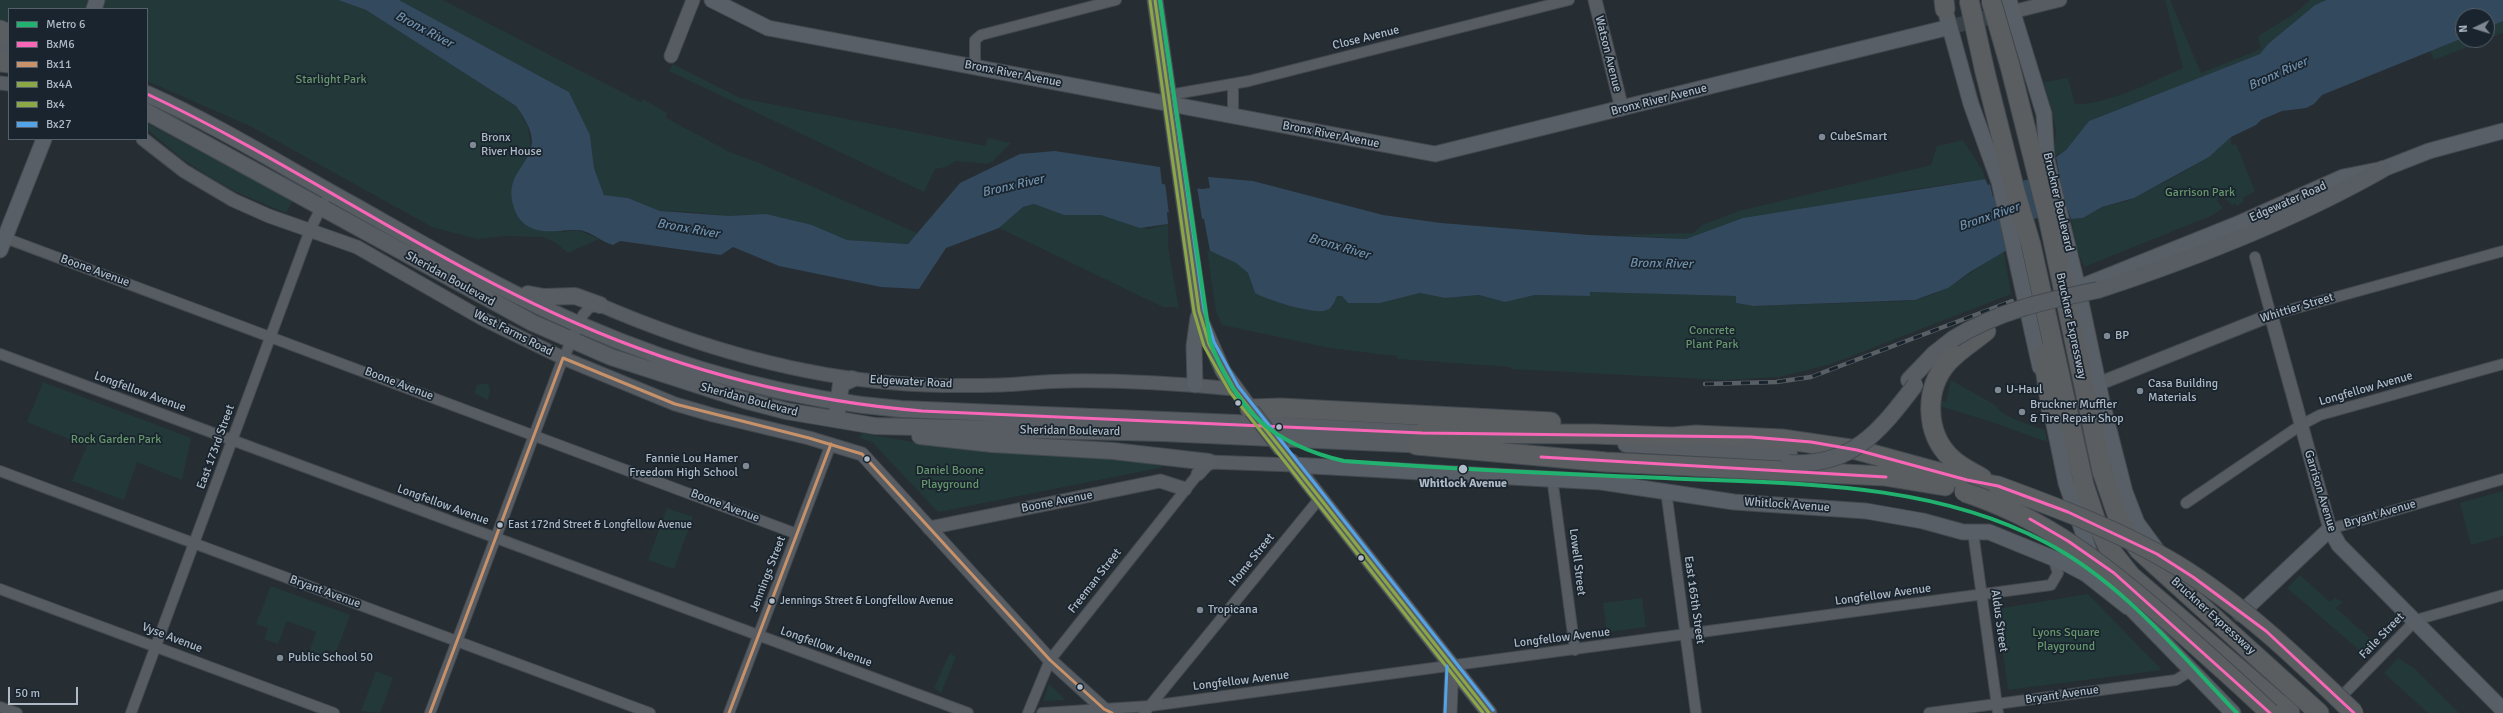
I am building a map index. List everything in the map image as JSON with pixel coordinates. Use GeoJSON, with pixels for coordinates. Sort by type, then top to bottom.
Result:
{"type":"FeatureCollection","features":[{"type":"Feature","properties":{"kind":"highway","name":"Bruckner Expressway"},"geometry":{"type":"LineString","coordinates":[[1969,0],[2023,247],[2092,510],[2108,546],[2131,576],[2271,704],[2290,713]]}},
{"type":"Feature","properties":{"kind":"highway"},"geometry":{"type":"LineString","coordinates":[[1991,0],[2014,64]]}},
{"type":"Feature","properties":{"kind":"highway"},"geometry":{"type":"LineString","coordinates":[[1995,0],[2014,64]]}},
{"type":"Feature","properties":{"kind":"highway","name":"Bruckner Expressway"},"geometry":{"type":"LineString","coordinates":[[2014,64],[2044,163],[2100,462],[2117,516],[2128,538],[2139,550],[2319,713]]}},
{"type":"Feature","properties":{"kind":"highway"},"geometry":{"type":"LineString","coordinates":[[2023,247],[2052,415]]}},
{"type":"Feature","properties":{"kind":"highway"},"geometry":{"type":"LineString","coordinates":[[1986,332],[1948,362],[1937,378],[1919,386],[1932,423],[1945,451],[1970,471],[1998,486],[2068,512],[2175,564],[2266,631],[2354,713]]}},
{"type":"Feature","properties":{"kind":"highway"},"geometry":{"type":"LineString","coordinates":[[1251,410],[1288,408],[1540,421],[1696,435],[1782,439],[1828,445],[1872,454],[1965,486],[1999,505],[2041,525],[2101,563],[2206,654],[2271,704]]}},
{"type":"Feature","properties":{"kind":"highway"},"geometry":{"type":"LineString","coordinates":[[1419,439],[1594,434],[1673,437],[1696,435]]}},
{"type":"Feature","properties":{"kind":"highway"},"geometry":{"type":"LineString","coordinates":[[1419,439],[1606,462],[1895,477],[1932,483],[1965,486],[1998,486]]}},
{"type":"Feature","properties":{"kind":"main road","name":"Bronx River Avenue"},"geometry":{"type":"LineString","coordinates":[[712,0],[768,28],[975,67],[1169,100],[1233,117],[1435,154],[1950,27]]}},
{"type":"Feature","properties":{"kind":"main road"},"geometry":{"type":"LineString","coordinates":[[1155,0],[1199,320],[1194,346],[1195,385]]}},
{"type":"Feature","properties":{"kind":"main road"},"geometry":{"type":"LineString","coordinates":[[1944,3],[1971,104],[2008,184]]}},
{"type":"Feature","properties":{"kind":"main road","name":"Bruckner Boulevard"},"geometry":{"type":"LineString","coordinates":[[2011,6],[2042,108],[2046,129],[2044,163]]}},
{"type":"Feature","properties":{"kind":"main road","name":"Sheridan Boulevard"},"geometry":{"type":"LineString","coordinates":[[148,94],[194,117],[509,289],[578,324],[644,350],[728,377],[787,392],[838,401],[922,410],[1419,439]]}},
{"type":"Feature","properties":{"kind":"main road","name":"Sheridan Boulevard"},"geometry":{"type":"LineString","coordinates":[[148,113],[497,304],[571,340],[636,366],[723,394],[786,411],[875,426],[1419,439]]}},
{"type":"Feature","properties":{"kind":"main road","name":"Edgewater Road"},"geometry":{"type":"LineString","coordinates":[[2078,288],[2235,226],[2333,181],[2383,169],[2436,148],[2503,130]]}},
{"type":"Feature","properties":{"kind":"main road"},"geometry":{"type":"LineString","coordinates":[[1,241],[44,140]]}},
{"type":"Feature","properties":{"kind":"main road"},"geometry":{"type":"LineString","coordinates":[[1419,439],[1453,445],[1825,460],[1859,446],[1884,425],[1919,386],[1934,354],[1956,343],[2248,234],[2349,188],[2383,169]]}},
{"type":"Feature","properties":{"kind":"main road","name":"Bruckner Boulevard"},"geometry":{"type":"LineString","coordinates":[[2057,228],[2078,288],[2098,384],[2120,472],[2131,510],[2141,528],[2164,559],[2240,614],[2342,696],[2350,713]]}},
{"type":"Feature","properties":{"kind":"main road"},"geometry":{"type":"LineString","coordinates":[[509,289],[544,297],[578,297],[600,305]]}},
{"type":"Feature","properties":{"kind":"main road"},"geometry":{"type":"LineString","coordinates":[[1956,343],[1985,321],[2017,308],[2098,290]]}},
{"type":"Feature","properties":{"kind":"main road"},"geometry":{"type":"LineString","coordinates":[[1199,320],[1230,383],[1490,713]]}},
{"type":"Feature","properties":{"kind":"main road"},"geometry":{"type":"LineString","coordinates":[[836,420],[841,384],[852,379]]}},
{"type":"Feature","properties":{"kind":"main road"},"geometry":{"type":"LineString","coordinates":[[2052,415],[2068,491],[2093,561],[2128,607],[2233,713]]}},
{"type":"Feature","properties":{"kind":"main road"},"geometry":{"type":"LineString","coordinates":[[875,426],[923,437],[960,441],[1113,451],[1209,462]]}},
{"type":"Feature","properties":{"kind":"main road","name":"Whitlock Avenue"},"geometry":{"type":"LineString","coordinates":[[1294,465],[1552,477],[1666,491],[1734,502],[1866,511],[1973,532],[1989,532],[1999,534],[2052,556],[2086,574],[2128,607]]}},
{"type":"Feature","properties":{"kind":"main road","name":"Bryant Avenue"},"geometry":{"type":"LineString","coordinates":[[2240,614],[2330,529]]}},
{"type":"Feature","properties":{"kind":"main road","name":"Garrison Avenue"},"geometry":{"type":"LineString","coordinates":[[2330,529],[2339,545],[2416,620],[2502,708]]}},
{"type":"Feature","properties":{"kind":"street"},"geometry":{"type":"LineString","coordinates":[[671,56],[693,0]]}},
{"type":"Feature","properties":{"kind":"street"},"geometry":{"type":"LineString","coordinates":[[975,67],[975,40],[981,35],[1116,0]]}},
{"type":"Feature","properties":{"kind":"street","name":"Close Avenue"},"geometry":{"type":"LineString","coordinates":[[1169,100],[1568,0]]}},
{"type":"Feature","properties":{"kind":"street","name":"Watson Avenue"},"geometry":{"type":"LineString","coordinates":[[1595,0],[1622,109]]}},
{"type":"Feature","properties":{"kind":"street"},"geometry":{"type":"LineString","coordinates":[[2011,6],[2060,0]]}},
{"type":"Feature","properties":{"kind":"street"},"geometry":{"type":"LineString","coordinates":[[1233,84],[1233,117]]}},
{"type":"Feature","properties":{"kind":"street","name":"West Farms Road"},"geometry":{"type":"LineString","coordinates":[[144,140],[184,171],[233,200],[269,216],[362,249],[483,319],[563,358],[674,404],[831,444],[855,451],[866,457],[928,528],[1050,660],[1108,711]]}},
{"type":"Feature","properties":{"kind":"street","name":"East 173rd Street"},"geometry":{"type":"LineString","coordinates":[[131,713],[310,230],[330,192]]}},
{"type":"Feature","properties":{"kind":"street","name":"Boone Avenue"},"geometry":{"type":"LineString","coordinates":[[1,241],[271,336],[797,534]]}},
{"type":"Feature","properties":{"kind":"street","name":"Whittier Street"},"geometry":{"type":"LineString","coordinates":[[2098,384],[2270,315],[2503,251]]}},
{"type":"Feature","properties":{"kind":"street","name":"Garrison Avenue"},"geometry":{"type":"LineString","coordinates":[[2254,257],[2330,529]]}},
{"type":"Feature","properties":{"kind":"street"},"geometry":{"type":"LineString","coordinates":[[430,713],[563,358],[578,324],[586,311],[600,305]]}},
{"type":"Feature","properties":{"kind":"street","name":"Edgewater Road"},"geometry":{"type":"LineString","coordinates":[[600,305],[674,336],[710,347],[852,379],[896,383],[970,385],[1074,381],[1195,385],[1230,383]]}},
{"type":"Feature","properties":{"kind":"street","name":"Longfellow Avenue"},"geometry":{"type":"LineString","coordinates":[[0,354],[968,713]]}},
{"type":"Feature","properties":{"kind":"street","name":"Longfellow Avenue"},"geometry":{"type":"LineString","coordinates":[[2186,503],[2301,425],[2320,415],[2503,364]]}},
{"type":"Feature","properties":{"kind":"street","name":"Jennings Street"},"geometry":{"type":"LineString","coordinates":[[729,713],[831,444]]}},
{"type":"Feature","properties":{"kind":"street"},"geometry":{"type":"LineString","coordinates":[[1198,474],[1209,462]]}},
{"type":"Feature","properties":{"kind":"street","name":"Whitlock Avenue"},"geometry":{"type":"LineString","coordinates":[[1209,462],[1294,465]]}},
{"type":"Feature","properties":{"kind":"street","name":"Bryant Avenue"},"geometry":{"type":"LineString","coordinates":[[0,471],[650,713]]}},
{"type":"Feature","properties":{"kind":"street","name":"Freeman Street"},"geometry":{"type":"LineString","coordinates":[[1028,713],[1050,660],[1198,474]]}},
{"type":"Feature","properties":{"kind":"street","name":"Lowell Street"},"geometry":{"type":"LineString","coordinates":[[1552,477],[1575,650]]}},
{"type":"Feature","properties":{"kind":"street","name":"Bryant Avenue"},"geometry":{"type":"LineString","coordinates":[[2330,529],[2503,479]]}},
{"type":"Feature","properties":{"kind":"street","name":"Boone Avenue"},"geometry":{"type":"LineString","coordinates":[[928,528],[1160,482],[1185,489]]}},
{"type":"Feature","properties":{"kind":"street","name":"East 165th Street"},"geometry":{"type":"LineString","coordinates":[[1666,491],[1696,713]]}},
{"type":"Feature","properties":{"kind":"street","name":"Home Street"},"geometry":{"type":"LineString","coordinates":[[1147,709],[1320,498]]}},
{"type":"Feature","properties":{"kind":"street","name":"Aldus Street"},"geometry":{"type":"LineString","coordinates":[[1973,532],[1998,708]]}},
{"type":"Feature","properties":{"kind":"street","name":"Longfellow Avenue"},"geometry":{"type":"LineString","coordinates":[[1042,713],[1147,709],[2051,585],[2058,572],[2056,562],[2052,556]]}},
{"type":"Feature","properties":{"kind":"street","name":"Vyse Avenue"},"geometry":{"type":"LineString","coordinates":[[0,588],[334,713]]}},
{"type":"Feature","properties":{"kind":"street","name":"Faile Street"},"geometry":{"type":"LineString","coordinates":[[2342,696],[2416,620],[2503,596]]}},
{"type":"Feature","properties":{"kind":"street"},"geometry":{"type":"LineString","coordinates":[[1450,713],[1452,666]]}},
{"type":"Feature","properties":{"kind":"street","name":"Bryant Avenue"},"geometry":{"type":"LineString","coordinates":[[1929,713],[1998,708],[2176,680],[2192,670]]}},
{"type":"Feature","properties":{"kind":"street"},"geometry":{"type":"LineString","coordinates":[[0,706],[17,713]]}},
{"type":"Feature","properties":{"kind":"green space","name":"Starlight Park"},"geometry":{"type":"Polygon","coordinates":[[[0,0],[338,0],[366,10],[516,106],[528,127],[531,148],[562,232],[578,230],[599,239],[568,253],[556,243],[543,237],[506,236],[477,239],[432,227],[250,126],[148,81],[148,8],[8,8],[8,23],[0,19],[0,0]]]}},
{"type":"Feature","properties":{"kind":"green space"},"geometry":{"type":"Polygon","coordinates":[[[399,0],[443,0],[641,102],[643,99],[667,113],[666,118],[732,153],[757,162],[917,233],[908,244],[847,240],[812,225],[690,212],[660,211],[628,198],[604,195],[594,168],[590,135],[569,92],[399,0]]]}},
{"type":"Feature","properties":{"kind":"green space"},"geometry":{"type":"Polygon","coordinates":[[[2165,0],[2170,0],[2201,73],[2261,49],[2258,36],[2294,14],[2310,0],[2326,0],[2315,5],[2268,44],[2260,54],[2089,121],[2066,150],[2054,157],[2056,129],[2044,82],[2068,78],[2075,104],[2088,103],[2102,101],[2130,91],[2183,68],[2165,0]]]}},
{"type":"Feature","properties":{"kind":"green space"},"geometry":{"type":"Polygon","coordinates":[[[2503,21],[2503,33],[2495,36],[2495,24],[2503,21]]]}},
{"type":"Feature","properties":{"kind":"green space"},"geometry":{"type":"Polygon","coordinates":[[[2455,41],[2455,48],[2465,48],[2434,60],[2430,51],[2455,41]]]}},
{"type":"Feature","properties":{"kind":"green space"},"geometry":{"type":"Polygon","coordinates":[[[673,64],[740,98],[985,146],[988,138],[1011,143],[993,161],[987,164],[956,161],[946,167],[935,169],[924,192],[669,71],[673,64]]]}},
{"type":"Feature","properties":{"kind":"green space"},"geometry":{"type":"Polygon","coordinates":[[[148,124],[224,164],[294,198],[286,213],[236,192],[181,158],[148,130],[148,124]]]}},
{"type":"Feature","properties":{"kind":"green space","name":"Garrison Park"},"geometry":{"type":"Polygon","coordinates":[[[2231,137],[2231,145],[2236,144],[2255,191],[2243,198],[2244,202],[2236,206],[2235,203],[2232,205],[2220,194],[2217,201],[2223,208],[2213,215],[2084,267],[2077,249],[2071,219],[2083,218],[2102,207],[2127,201],[2169,180],[2209,157],[2231,137]]]}},
{"type":"Feature","properties":{"kind":"green space"},"geometry":{"type":"Polygon","coordinates":[[[1963,140],[1983,171],[1985,179],[1909,190],[1686,239],[1615,235],[1694,233],[1702,225],[1739,211],[1931,165],[1937,146],[1963,140]]]}},
{"type":"Feature","properties":{"kind":"green space"},"geometry":{"type":"Polygon","coordinates":[[[1034,204],[1064,215],[1101,215],[1149,229],[1168,224],[1168,246],[1179,310],[1176,307],[1163,307],[999,228],[1023,207],[1034,204]]]}},
{"type":"Feature","properties":{"kind":"green space","name":"Concrete Plant Park"},"geometry":{"type":"Polygon","coordinates":[[[1207,250],[1236,263],[1248,273],[1255,293],[1294,307],[1315,310],[1333,306],[1336,296],[1342,296],[1348,303],[1380,303],[1420,293],[1445,298],[1479,295],[1505,302],[1535,295],[1590,296],[1590,292],[1737,296],[1736,303],[1753,306],[1908,301],[1934,294],[1946,288],[2004,252],[2011,294],[1831,364],[1779,377],[1723,380],[1511,369],[1511,367],[1398,359],[1397,356],[1330,348],[1222,325],[1216,312],[1207,250]]]}},
{"type":"Feature","properties":{"kind":"green space"},"geometry":{"type":"Polygon","coordinates":[[[1951,380],[1995,405],[2003,413],[2024,423],[2045,430],[2047,442],[1992,422],[1939,406],[1939,400],[1946,402],[1951,380]]]}},
{"type":"Feature","properties":{"kind":"green space","name":"Rock Garden Park"},"geometry":{"type":"Polygon","coordinates":[[[43,382],[191,438],[182,480],[137,462],[124,500],[72,481],[87,446],[27,422],[43,382]]]}},
{"type":"Feature","properties":{"kind":"green space"},"geometry":{"type":"Polygon","coordinates":[[[483,383],[489,385],[490,391],[488,400],[474,393],[477,385],[483,383]]]}},
{"type":"Feature","properties":{"kind":"green space","name":"Daniel Boone Playground"},"geometry":{"type":"Polygon","coordinates":[[[862,433],[930,445],[1132,460],[1164,467],[938,512],[872,442],[859,438],[862,433]]]}},
{"type":"Feature","properties":{"kind":"green space"},"geometry":{"type":"Polygon","coordinates":[[[2503,491],[2503,536],[2471,545],[2460,503],[2503,491]]]}},
{"type":"Feature","properties":{"kind":"green space"},"geometry":{"type":"Polygon","coordinates":[[[667,508],[693,517],[674,569],[648,560],[667,508]]]}},
{"type":"Feature","properties":{"kind":"green space"},"geometry":{"type":"Polygon","coordinates":[[[2300,575],[2330,602],[2335,598],[2343,602],[2336,608],[2375,643],[2365,655],[2287,588],[2300,575]]]}},
{"type":"Feature","properties":{"kind":"green space"},"geometry":{"type":"Polygon","coordinates":[[[271,586],[350,615],[336,653],[326,649],[322,660],[308,655],[316,632],[287,621],[278,644],[264,639],[268,628],[256,624],[271,586]]]}},
{"type":"Feature","properties":{"kind":"green space","name":"Lyons Square Playground"},"geometry":{"type":"Polygon","coordinates":[[[2088,594],[2162,670],[2008,690],[1997,609],[2088,594]]]}},
{"type":"Feature","properties":{"kind":"green space"},"geometry":{"type":"Polygon","coordinates":[[[1642,598],[1646,627],[1607,632],[1603,603],[1642,598]]]}},
{"type":"Feature","properties":{"kind":"green space"},"geometry":{"type":"Polygon","coordinates":[[[950,653],[956,657],[941,693],[934,688],[950,653]]]}},
{"type":"Feature","properties":{"kind":"green space"},"geometry":{"type":"Polygon","coordinates":[[[2398,658],[2414,668],[2459,713],[2428,713],[2384,673],[2398,658]]]}},
{"type":"Feature","properties":{"kind":"green space"},"geometry":{"type":"Polygon","coordinates":[[[376,671],[393,678],[380,713],[361,711],[376,671]]]}},
{"type":"Feature","properties":{"kind":"green space"},"geometry":{"type":"Polygon","coordinates":[[[1049,684],[1066,700],[1043,701],[1049,684]]]}},
{"type":"Feature","properties":{"kind":"water","name":"Bronx River"},"geometry":{"type":"Polygon","coordinates":[[[338,0],[399,0],[569,92],[590,135],[594,168],[604,195],[628,198],[660,211],[730,216],[766,214],[812,225],[847,240],[908,244],[960,183],[1020,154],[1055,151],[1160,167],[1162,184],[1202,189],[1210,188],[1208,177],[1253,181],[1383,215],[1441,223],[1589,235],[1686,239],[1743,218],[1985,179],[1988,185],[1990,184],[1993,197],[2024,190],[2022,181],[2059,172],[2056,157],[2066,150],[2089,121],[2260,54],[2268,44],[2315,5],[2326,0],[2503,0],[2503,21],[2495,24],[2495,8],[2455,8],[2455,41],[2322,95],[2314,104],[2306,108],[2282,111],[2261,120],[2256,125],[2231,137],[2209,157],[2134,198],[2102,207],[2083,218],[2071,219],[2068,210],[2030,220],[2033,229],[2004,238],[2007,250],[1970,272],[1948,288],[1915,300],[1753,306],[1736,303],[1736,296],[1590,292],[1590,296],[1535,295],[1505,302],[1479,295],[1445,298],[1420,293],[1380,303],[1348,303],[1342,296],[1337,296],[1329,309],[1317,311],[1288,305],[1255,293],[1248,273],[1236,263],[1210,251],[1204,219],[1167,212],[1168,224],[1140,228],[1101,215],[1064,215],[1034,204],[1023,207],[999,228],[946,248],[919,289],[881,287],[779,266],[733,247],[721,255],[620,241],[613,245],[582,231],[538,230],[524,223],[518,217],[514,208],[512,187],[514,179],[527,158],[532,142],[529,128],[516,106],[366,10],[338,0]]]}},
{"type":"Feature","properties":{"kind":"pier"},"geometry":{"type":"Polygon","coordinates":[[[1165,183],[1197,187],[1202,219],[1169,214],[1165,183]]]}},
{"type":"Feature","properties":{"kind":"tunnel"},"geometry":{"type":"LineString","coordinates":[[1950,27],[2005,13]]}},
{"type":"Feature","properties":{"kind":"railway"},"geometry":{"type":"LineString","coordinates":[[1705,384],[1776,382],[1811,377],[2012,301]]}},
{"type":"Feature","properties":{"kind":"metro line","name":"6"},"geometry":{"type":"LineString","coordinates":[[1160,0],[1210,341],[1220,365],[1245,405],[1259,420],[1276,434],[1296,445],[1318,454],[1344,461],[1504,471],[1810,485],[1859,489],[1955,507],[2001,522],[2045,542],[2073,558],[2099,577],[2148,620],[2237,713]]}},
{"type":"Feature","properties":{"kind":"transit line","name":"Bx4A"},"geometry":{"type":"LineString","coordinates":[[1155,0],[1199,311],[1209,344],[1234,389],[1489,713]]}},
{"type":"Feature","properties":{"kind":"transit line","name":"Bx27"},"geometry":{"type":"LineString","coordinates":[[1160,0],[1204,310],[1214,342],[1238,386],[1493,710]]}},
{"type":"Feature","properties":{"kind":"transit line","name":"Bx4"},"geometry":{"type":"LineString","coordinates":[[1150,1],[1194,312],[1204,346],[1230,392],[1483,713]]}},
{"type":"Feature","properties":{"kind":"transit line","name":"BxM6"},"geometry":{"type":"LineString","coordinates":[[148,94],[202,121],[255,150],[414,241],[468,270],[522,298],[578,324],[619,341],[704,370],[790,392],[834,400],[922,411],[1422,433],[1751,437],[1811,442],[1857,450],[1967,480],[1998,486],[2068,512],[2157,554],[2193,577],[2266,631],[2354,713]]}},
{"type":"Feature","properties":{"kind":"transit line","name":"Bx11"},"geometry":{"type":"LineString","coordinates":[[430,713],[563,358],[675,404],[809,438],[862,454],[1050,660],[1104,709],[1112,713]]}},
{"type":"Feature","properties":{"kind":"transit line","name":"Bx11"},"geometry":{"type":"LineString","coordinates":[[729,713],[831,444]]}},
{"type":"Feature","properties":{"kind":"transit line","name":"BxM6"},"geometry":{"type":"LineString","coordinates":[[1541,457],[1886,477]]}},
{"type":"Feature","properties":{"kind":"transit line","name":"BxM6"},"geometry":{"type":"LineString","coordinates":[[2030,519],[2068,541],[2114,573],[2270,713]]}},
{"type":"Feature","properties":{"kind":"transit line","name":"Bx27"},"geometry":{"type":"LineString","coordinates":[[1445,713],[1447,666]]}},
{"type":"Feature","properties":{"kind":"place","name":"CubeSmart"},"geometry":{"type":"Point","coordinates":[1822,137]}},
{"type":"Feature","properties":{"kind":"place","name":"Bronx River House"},"geometry":{"type":"Point","coordinates":[473,145]}},
{"type":"Feature","properties":{"kind":"place","name":"BP"},"geometry":{"type":"Point","coordinates":[2107,336]}},
{"type":"Feature","properties":{"kind":"place","name":"U-Haul"},"geometry":{"type":"Point","coordinates":[1998,390]}},
{"type":"Feature","properties":{"kind":"place","name":"Casa Building Materials"},"geometry":{"type":"Point","coordinates":[2140,391]}},
{"type":"Feature","properties":{"kind":"place","name":"Bruckner Muffler & Tire Repair Shop"},"geometry":{"type":"Point","coordinates":[2022,412]}},
{"type":"Feature","properties":{"kind":"place","name":"Fannie Lou Hamer Freedom High School"},"geometry":{"type":"Point","coordinates":[746,466]}},
{"type":"Feature","properties":{"kind":"place","name":"Whitlock Avenue"},"geometry":{"type":"Point","coordinates":[1463,469]}},
{"type":"Feature","properties":{"kind":"place","name":"East 172nd Street & Longfellow Avenue"},"geometry":{"type":"Point","coordinates":[500,525]}},
{"type":"Feature","properties":{"kind":"place","name":"Jennings Street & Longfellow Avenue"},"geometry":{"type":"Point","coordinates":[772,601]}},
{"type":"Feature","properties":{"kind":"place","name":"Tropicana"},"geometry":{"type":"Point","coordinates":[1200,610]}},
{"type":"Feature","properties":{"kind":"place","name":"Public School 50"},"geometry":{"type":"Point","coordinates":[280,658]}}]}
